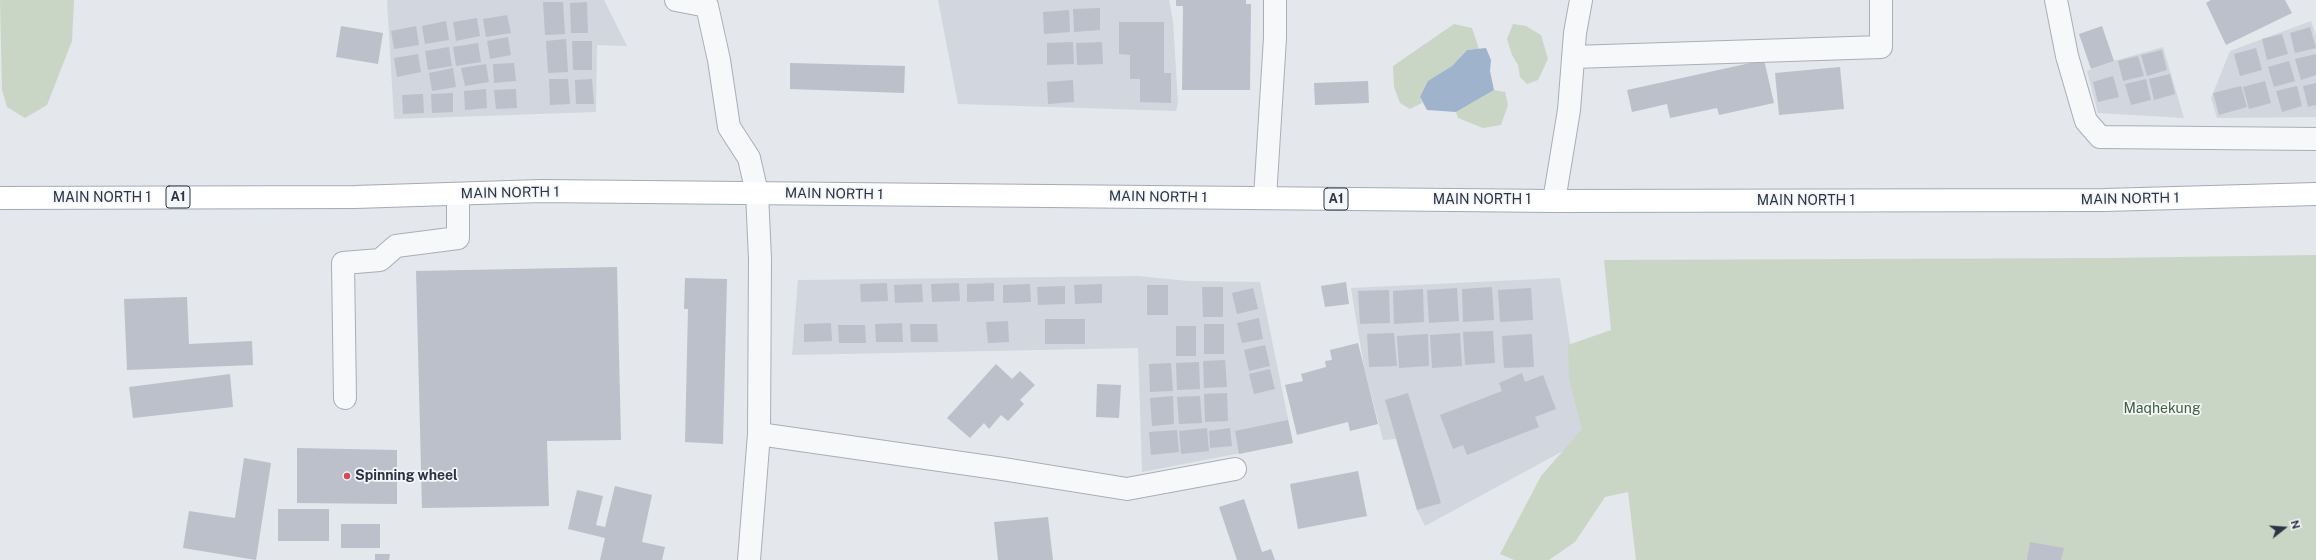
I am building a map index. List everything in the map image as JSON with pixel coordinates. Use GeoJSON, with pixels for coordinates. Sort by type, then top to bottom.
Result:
{"type":"FeatureCollection","features":[{"type":"Feature","properties":{"kind":"main road","name":"MAIN NORTH 1"},"geometry":{"type":"LineString","coordinates":[[0,198],[355,197],[541,191],[1554,201],[2105,200],[2316,194]]}},
{"type":"Feature","properties":{"kind":"street"},"geometry":{"type":"LineString","coordinates":[[676,0],[708,3],[719,60],[728,127],[749,158],[757,193],[760,259],[759,434],[749,560]]}},
{"type":"Feature","properties":{"kind":"street"},"geometry":{"type":"LineString","coordinates":[[1265,198],[1275,38],[1275,0]]}},
{"type":"Feature","properties":{"kind":"street"},"geometry":{"type":"LineString","coordinates":[[1554,201],[1569,110],[1575,33],[1581,0]]}},
{"type":"Feature","properties":{"kind":"street"},"geometry":{"type":"LineString","coordinates":[[1573,57],[1881,47],[1881,0]]}},
{"type":"Feature","properties":{"kind":"street"},"geometry":{"type":"LineString","coordinates":[[2056,0],[2067,56],[2086,121],[2100,137],[2316,139]]}},
{"type":"Feature","properties":{"kind":"street"},"geometry":{"type":"LineString","coordinates":[[345,398],[343,263],[380,260],[396,246],[458,238],[458,194]]}},
{"type":"Feature","properties":{"kind":"street"},"geometry":{"type":"LineString","coordinates":[[759,434],[1004,469],[1127,489],[1235,469]]}},
{"type":"Feature","properties":{"kind":"shaded area"},"geometry":{"type":"Polygon","coordinates":[[[387,0],[604,0],[627,46],[597,45],[596,112],[394,119],[387,0]]]}},
{"type":"Feature","properties":{"kind":"shaded area"},"geometry":{"type":"Polygon","coordinates":[[[938,0],[1169,0],[1173,21],[1178,103],[1176,111],[958,104],[938,0]]]}},
{"type":"Feature","properties":{"kind":"shaded area"},"geometry":{"type":"Polygon","coordinates":[[[2311,21],[2316,35],[2316,117],[2217,118],[2211,98],[2230,51],[2311,21]]]}},
{"type":"Feature","properties":{"kind":"shaded area"},"geometry":{"type":"Polygon","coordinates":[[[2163,47],[2184,118],[2098,113],[2087,71],[2114,61],[2163,47]]]}},
{"type":"Feature","properties":{"kind":"shaded area"},"geometry":{"type":"Polygon","coordinates":[[[1138,276],[1188,281],[1260,282],[1293,443],[1142,472],[1138,348],[792,355],[798,280],[1138,276]]]}},
{"type":"Feature","properties":{"kind":"shaded area"},"geometry":{"type":"Polygon","coordinates":[[[1560,278],[1585,439],[1425,526],[1417,510],[1396,439],[1383,440],[1364,367],[1351,288],[1560,278]]]}},
{"type":"Feature","properties":{"kind":"green space"},"geometry":{"type":"Polygon","coordinates":[[[0,0],[74,0],[72,41],[47,105],[25,118],[7,107],[2,90],[0,0]]]}},
{"type":"Feature","properties":{"kind":"green space"},"geometry":{"type":"Polygon","coordinates":[[[1454,24],[1472,28],[1479,49],[1467,50],[1452,66],[1429,81],[1420,97],[1422,103],[1410,109],[1400,103],[1394,87],[1393,66],[1454,24]]]}},
{"type":"Feature","properties":{"kind":"green space"},"geometry":{"type":"Polygon","coordinates":[[[1513,24],[1526,26],[1541,35],[1548,59],[1538,80],[1527,84],[1520,77],[1518,65],[1512,55],[1507,39],[1513,24]]]}},
{"type":"Feature","properties":{"kind":"green space"},"geometry":{"type":"Polygon","coordinates":[[[1494,90],[1505,92],[1508,105],[1501,125],[1483,128],[1458,118],[1456,112],[1494,90]]]}},
{"type":"Feature","properties":{"kind":"green space","name":"Maqhekung"},"geometry":{"type":"Polygon","coordinates":[[[2316,255],[2316,560],[1636,560],[1628,492],[1605,497],[1575,542],[1549,560],[1514,560],[1500,554],[1541,476],[1582,429],[1569,379],[1568,345],[1611,330],[1604,260],[2108,258],[2316,255]]]}},
{"type":"Feature","properties":{"kind":"water"},"geometry":{"type":"Polygon","coordinates":[[[1486,48],[1491,60],[1490,71],[1494,90],[1456,112],[1427,110],[1420,97],[1428,81],[1452,66],[1467,50],[1486,48]]]}},
{"type":"Feature","properties":{"kind":"building"},"geometry":{"type":"Polygon","coordinates":[[[1176,0],[1246,0],[1246,4],[1251,4],[1250,90],[1182,90],[1183,6],[1176,6],[1176,0]]]}},
{"type":"Feature","properties":{"kind":"building"},"geometry":{"type":"Polygon","coordinates":[[[2211,0],[2285,0],[2292,13],[2226,45],[2206,3],[2211,0]]]}},
{"type":"Feature","properties":{"kind":"building"},"geometry":{"type":"Polygon","coordinates":[[[543,2],[563,2],[565,34],[545,35],[543,2]]]}},
{"type":"Feature","properties":{"kind":"building"},"geometry":{"type":"Polygon","coordinates":[[[587,2],[588,33],[571,33],[570,3],[587,2]]]}},
{"type":"Feature","properties":{"kind":"building"},"geometry":{"type":"Polygon","coordinates":[[[1100,8],[1100,30],[1074,32],[1073,9],[1100,8]]]}},
{"type":"Feature","properties":{"kind":"building"},"geometry":{"type":"Polygon","coordinates":[[[1069,10],[1070,32],[1044,34],[1043,12],[1069,10]]]}},
{"type":"Feature","properties":{"kind":"building"},"geometry":{"type":"Polygon","coordinates":[[[507,15],[511,33],[486,37],[483,19],[507,15]]]}},
{"type":"Feature","properties":{"kind":"building"},"geometry":{"type":"Polygon","coordinates":[[[477,18],[480,36],[456,41],[453,22],[477,18]]]}},
{"type":"Feature","properties":{"kind":"building"},"geometry":{"type":"Polygon","coordinates":[[[446,21],[449,40],[425,44],[422,26],[446,21]]]}},
{"type":"Feature","properties":{"kind":"building"},"geometry":{"type":"Polygon","coordinates":[[[1119,22],[1164,22],[1164,73],[1171,73],[1171,103],[1140,102],[1140,79],[1130,79],[1130,55],[1119,54],[1119,22]]]}},
{"type":"Feature","properties":{"kind":"building"},"geometry":{"type":"Polygon","coordinates":[[[341,26],[383,33],[378,64],[336,57],[341,26]]]}},
{"type":"Feature","properties":{"kind":"building"},"geometry":{"type":"Polygon","coordinates":[[[416,26],[419,45],[394,49],[391,31],[416,26]]]}},
{"type":"Feature","properties":{"kind":"building"},"geometry":{"type":"Polygon","coordinates":[[[2102,26],[2114,61],[2091,69],[2079,34],[2102,26]]]}},
{"type":"Feature","properties":{"kind":"building"},"geometry":{"type":"Polygon","coordinates":[[[2310,27],[2316,48],[2295,53],[2290,33],[2310,27]]]}},
{"type":"Feature","properties":{"kind":"building"},"geometry":{"type":"Polygon","coordinates":[[[2282,34],[2288,54],[2267,60],[2262,39],[2282,34]]]}},
{"type":"Feature","properties":{"kind":"building"},"geometry":{"type":"Polygon","coordinates":[[[508,37],[511,55],[490,59],[487,41],[508,37]]]}},
{"type":"Feature","properties":{"kind":"building"},"geometry":{"type":"Polygon","coordinates":[[[566,39],[568,72],[548,73],[546,41],[566,39]]]}},
{"type":"Feature","properties":{"kind":"building"},"geometry":{"type":"Polygon","coordinates":[[[572,41],[592,41],[592,70],[573,70],[572,41]]]}},
{"type":"Feature","properties":{"kind":"building"},"geometry":{"type":"Polygon","coordinates":[[[1073,42],[1074,64],[1047,65],[1047,43],[1073,42]]]}},
{"type":"Feature","properties":{"kind":"building"},"geometry":{"type":"Polygon","coordinates":[[[1102,42],[1103,64],[1077,65],[1076,43],[1102,42]]]}},
{"type":"Feature","properties":{"kind":"building"},"geometry":{"type":"Polygon","coordinates":[[[478,43],[481,62],[456,66],[453,47],[478,43]]]}},
{"type":"Feature","properties":{"kind":"building"},"geometry":{"type":"Polygon","coordinates":[[[449,47],[452,66],[428,70],[425,51],[449,47]]]}},
{"type":"Feature","properties":{"kind":"building"},"geometry":{"type":"Polygon","coordinates":[[[2256,48],[2262,70],[2240,76],[2234,54],[2256,48]]]}},
{"type":"Feature","properties":{"kind":"building"},"geometry":{"type":"Polygon","coordinates":[[[2162,50],[2167,70],[2147,76],[2141,55],[2162,50]]]}},
{"type":"Feature","properties":{"kind":"building"},"geometry":{"type":"Polygon","coordinates":[[[418,54],[421,72],[397,77],[394,58],[418,54]]]}},
{"type":"Feature","properties":{"kind":"building"},"geometry":{"type":"Polygon","coordinates":[[[2316,54],[2316,75],[2301,80],[2295,59],[2316,54]]]}},
{"type":"Feature","properties":{"kind":"building"},"geometry":{"type":"Polygon","coordinates":[[[2138,56],[2144,76],[2123,81],[2118,61],[2138,56]]]}},
{"type":"Feature","properties":{"kind":"building"},"geometry":{"type":"Polygon","coordinates":[[[1764,60],[1774,103],[1719,115],[1717,108],[1670,118],[1667,104],[1632,112],[1627,90],[1764,60]]]}},
{"type":"Feature","properties":{"kind":"building"},"geometry":{"type":"Polygon","coordinates":[[[2289,61],[2295,81],[2274,87],[2268,67],[2289,61]]]}},
{"type":"Feature","properties":{"kind":"building"},"geometry":{"type":"Polygon","coordinates":[[[514,63],[516,81],[494,83],[493,64],[514,63]]]}},
{"type":"Feature","properties":{"kind":"building"},"geometry":{"type":"Polygon","coordinates":[[[790,63],[905,66],[904,93],[790,89],[790,63]]]}},
{"type":"Feature","properties":{"kind":"building"},"geometry":{"type":"Polygon","coordinates":[[[486,64],[489,82],[465,86],[461,68],[486,64]]]}},
{"type":"Feature","properties":{"kind":"building"},"geometry":{"type":"Polygon","coordinates":[[[1840,67],[1844,109],[1779,115],[1775,73],[1840,67]]]}},
{"type":"Feature","properties":{"kind":"building"},"geometry":{"type":"Polygon","coordinates":[[[453,68],[456,87],[432,91],[429,73],[453,68]]]}},
{"type":"Feature","properties":{"kind":"building"},"geometry":{"type":"Polygon","coordinates":[[[2170,74],[2175,94],[2154,100],[2149,79],[2170,74]]]}},
{"type":"Feature","properties":{"kind":"building"},"geometry":{"type":"Polygon","coordinates":[[[2113,76],[2119,97],[2098,102],[2093,82],[2113,76]]]}},
{"type":"Feature","properties":{"kind":"building"},"geometry":{"type":"Polygon","coordinates":[[[549,79],[568,79],[570,104],[550,105],[549,79]]]}},
{"type":"Feature","properties":{"kind":"building"},"geometry":{"type":"Polygon","coordinates":[[[592,79],[594,104],[576,104],[575,80],[592,79]]]}},
{"type":"Feature","properties":{"kind":"building"},"geometry":{"type":"Polygon","coordinates":[[[2146,79],[2151,100],[2131,105],[2125,84],[2146,79]]]}},
{"type":"Feature","properties":{"kind":"building"},"geometry":{"type":"Polygon","coordinates":[[[1073,80],[1074,102],[1048,104],[1047,82],[1073,80]]]}},
{"type":"Feature","properties":{"kind":"building"},"geometry":{"type":"Polygon","coordinates":[[[1368,81],[1369,103],[1315,105],[1314,83],[1368,81]]]}},
{"type":"Feature","properties":{"kind":"building"},"geometry":{"type":"Polygon","coordinates":[[[2265,81],[2271,103],[2249,109],[2243,87],[2265,81]]]}},
{"type":"Feature","properties":{"kind":"building"},"geometry":{"type":"Polygon","coordinates":[[[2316,83],[2316,105],[2308,107],[2303,86],[2316,83]]]}},
{"type":"Feature","properties":{"kind":"building"},"geometry":{"type":"Polygon","coordinates":[[[2241,86],[2247,107],[2219,115],[2213,93],[2241,86]]]}},
{"type":"Feature","properties":{"kind":"building"},"geometry":{"type":"Polygon","coordinates":[[[2297,86],[2302,106],[2282,112],[2276,91],[2297,86]]]}},
{"type":"Feature","properties":{"kind":"building"},"geometry":{"type":"Polygon","coordinates":[[[486,89],[487,108],[465,110],[464,91],[486,89]]]}},
{"type":"Feature","properties":{"kind":"building"},"geometry":{"type":"Polygon","coordinates":[[[516,89],[517,108],[496,109],[494,90],[516,89]]]}},
{"type":"Feature","properties":{"kind":"building"},"geometry":{"type":"Polygon","coordinates":[[[453,93],[453,112],[432,113],[431,94],[453,93]]]}},
{"type":"Feature","properties":{"kind":"building"},"geometry":{"type":"Polygon","coordinates":[[[423,94],[424,113],[403,114],[402,95],[423,94]]]}},
{"type":"Feature","properties":{"kind":"building"},"geometry":{"type":"Polygon","coordinates":[[[617,267],[621,440],[547,441],[549,506],[422,508],[416,271],[617,267]]]}},
{"type":"Feature","properties":{"kind":"building"},"geometry":{"type":"Polygon","coordinates":[[[685,278],[727,279],[723,444],[685,442],[688,309],[684,309],[685,278]]]}},
{"type":"Feature","properties":{"kind":"building"},"geometry":{"type":"Polygon","coordinates":[[[1346,282],[1349,304],[1325,307],[1321,286],[1346,282]]]}},
{"type":"Feature","properties":{"kind":"building"},"geometry":{"type":"Polygon","coordinates":[[[887,283],[888,301],[861,302],[860,284],[887,283]]]}},
{"type":"Feature","properties":{"kind":"building"},"geometry":{"type":"Polygon","coordinates":[[[959,283],[960,301],[932,302],[931,284],[959,283]]]}},
{"type":"Feature","properties":{"kind":"building"},"geometry":{"type":"Polygon","coordinates":[[[994,283],[994,301],[967,302],[967,284],[994,283]]]}},
{"type":"Feature","properties":{"kind":"building"},"geometry":{"type":"Polygon","coordinates":[[[922,284],[923,302],[895,303],[894,285],[922,284]]]}},
{"type":"Feature","properties":{"kind":"building"},"geometry":{"type":"Polygon","coordinates":[[[1030,284],[1031,302],[1003,303],[1003,285],[1030,284]]]}},
{"type":"Feature","properties":{"kind":"building"},"geometry":{"type":"Polygon","coordinates":[[[1102,284],[1102,303],[1075,304],[1074,285],[1102,284]]]}},
{"type":"Feature","properties":{"kind":"building"},"geometry":{"type":"Polygon","coordinates":[[[1147,285],[1168,285],[1168,315],[1147,315],[1147,285]]]}},
{"type":"Feature","properties":{"kind":"building"},"geometry":{"type":"Polygon","coordinates":[[[1065,286],[1065,304],[1038,305],[1037,287],[1065,286]]]}},
{"type":"Feature","properties":{"kind":"building"},"geometry":{"type":"Polygon","coordinates":[[[1202,287],[1223,287],[1223,317],[1203,317],[1202,287]]]}},
{"type":"Feature","properties":{"kind":"building"},"geometry":{"type":"Polygon","coordinates":[[[1492,287],[1494,320],[1463,322],[1462,289],[1492,287]]]}},
{"type":"Feature","properties":{"kind":"building"},"geometry":{"type":"Polygon","coordinates":[[[1253,288],[1258,309],[1237,314],[1232,293],[1253,288]]]}},
{"type":"Feature","properties":{"kind":"building"},"geometry":{"type":"Polygon","coordinates":[[[1457,288],[1459,321],[1429,323],[1427,290],[1457,288]]]}},
{"type":"Feature","properties":{"kind":"building"},"geometry":{"type":"Polygon","coordinates":[[[1531,288],[1533,320],[1500,322],[1498,290],[1531,288]]]}},
{"type":"Feature","properties":{"kind":"building"},"geometry":{"type":"Polygon","coordinates":[[[1423,289],[1424,322],[1394,324],[1393,291],[1423,289]]]}},
{"type":"Feature","properties":{"kind":"building"},"geometry":{"type":"Polygon","coordinates":[[[1389,290],[1390,323],[1360,324],[1358,291],[1389,290]]]}},
{"type":"Feature","properties":{"kind":"building"},"geometry":{"type":"Polygon","coordinates":[[[187,297],[189,344],[252,341],[253,365],[127,370],[124,299],[187,297]]]}},
{"type":"Feature","properties":{"kind":"building"},"geometry":{"type":"Polygon","coordinates":[[[1259,318],[1263,339],[1242,343],[1237,323],[1259,318]]]}},
{"type":"Feature","properties":{"kind":"building"},"geometry":{"type":"Polygon","coordinates":[[[1045,319],[1085,319],[1085,344],[1045,344],[1045,319]]]}},
{"type":"Feature","properties":{"kind":"building"},"geometry":{"type":"Polygon","coordinates":[[[1008,321],[1009,342],[988,343],[986,322],[1008,321]]]}},
{"type":"Feature","properties":{"kind":"building"},"geometry":{"type":"Polygon","coordinates":[[[831,323],[832,341],[804,342],[804,324],[831,323]]]}},
{"type":"Feature","properties":{"kind":"building"},"geometry":{"type":"Polygon","coordinates":[[[902,323],[903,342],[876,342],[875,324],[902,323]]]}},
{"type":"Feature","properties":{"kind":"building"},"geometry":{"type":"Polygon","coordinates":[[[910,324],[937,324],[938,342],[911,342],[910,324]]]}},
{"type":"Feature","properties":{"kind":"building"},"geometry":{"type":"Polygon","coordinates":[[[1204,324],[1224,324],[1224,354],[1204,354],[1204,324]]]}},
{"type":"Feature","properties":{"kind":"building"},"geometry":{"type":"Polygon","coordinates":[[[838,325],[865,325],[866,343],[839,343],[838,325]]]}},
{"type":"Feature","properties":{"kind":"building"},"geometry":{"type":"Polygon","coordinates":[[[1176,326],[1196,326],[1196,356],[1176,356],[1176,326]]]}},
{"type":"Feature","properties":{"kind":"building"},"geometry":{"type":"Polygon","coordinates":[[[1493,331],[1495,363],[1465,365],[1463,332],[1493,331]]]}},
{"type":"Feature","properties":{"kind":"building"},"geometry":{"type":"Polygon","coordinates":[[[1394,333],[1397,366],[1369,367],[1367,334],[1394,333]]]}},
{"type":"Feature","properties":{"kind":"building"},"geometry":{"type":"Polygon","coordinates":[[[1460,333],[1462,366],[1432,368],[1430,335],[1460,333]]]}},
{"type":"Feature","properties":{"kind":"building"},"geometry":{"type":"Polygon","coordinates":[[[1428,334],[1429,366],[1399,368],[1397,336],[1428,334]]]}},
{"type":"Feature","properties":{"kind":"building"},"geometry":{"type":"Polygon","coordinates":[[[1532,334],[1534,367],[1504,368],[1502,336],[1532,334]]]}},
{"type":"Feature","properties":{"kind":"building"},"geometry":{"type":"Polygon","coordinates":[[[1358,343],[1378,424],[1350,431],[1348,422],[1297,435],[1285,385],[1303,381],[1301,374],[1326,367],[1325,361],[1332,360],[1330,350],[1358,343]]]}},
{"type":"Feature","properties":{"kind":"building"},"geometry":{"type":"Polygon","coordinates":[[[1265,345],[1270,366],[1249,371],[1244,350],[1265,345]]]}},
{"type":"Feature","properties":{"kind":"building"},"geometry":{"type":"Polygon","coordinates":[[[1225,360],[1227,387],[1204,388],[1203,361],[1225,360]]]}},
{"type":"Feature","properties":{"kind":"building"},"geometry":{"type":"Polygon","coordinates":[[[1199,362],[1200,389],[1177,390],[1176,363],[1199,362]]]}},
{"type":"Feature","properties":{"kind":"building"},"geometry":{"type":"Polygon","coordinates":[[[1171,363],[1173,391],[1150,392],[1149,364],[1171,363]]]}},
{"type":"Feature","properties":{"kind":"building"},"geometry":{"type":"Polygon","coordinates":[[[996,364],[1012,379],[1020,371],[1035,385],[1020,400],[1024,404],[1008,421],[1001,415],[989,429],[984,423],[970,438],[947,418],[996,364]]]}},
{"type":"Feature","properties":{"kind":"building"},"geometry":{"type":"Polygon","coordinates":[[[1270,369],[1275,389],[1254,394],[1249,374],[1270,369]]]}},
{"type":"Feature","properties":{"kind":"building"},"geometry":{"type":"Polygon","coordinates":[[[1522,373],[1525,382],[1543,375],[1556,409],[1535,417],[1539,427],[1467,455],[1463,445],[1453,449],[1440,415],[1502,391],[1499,383],[1522,373]]]}},
{"type":"Feature","properties":{"kind":"building"},"geometry":{"type":"Polygon","coordinates":[[[230,374],[233,407],[133,418],[129,387],[230,374]]]}},
{"type":"Feature","properties":{"kind":"building"},"geometry":{"type":"Polygon","coordinates":[[[1097,384],[1121,385],[1119,418],[1096,417],[1097,384]]]}},
{"type":"Feature","properties":{"kind":"building"},"geometry":{"type":"Polygon","coordinates":[[[1227,393],[1228,421],[1205,422],[1204,394],[1227,393]]]}},
{"type":"Feature","properties":{"kind":"building"},"geometry":{"type":"Polygon","coordinates":[[[1408,393],[1441,503],[1417,510],[1385,400],[1408,393]]]}},
{"type":"Feature","properties":{"kind":"building"},"geometry":{"type":"Polygon","coordinates":[[[1173,396],[1174,424],[1152,426],[1150,398],[1173,396]]]}},
{"type":"Feature","properties":{"kind":"building"},"geometry":{"type":"Polygon","coordinates":[[[1200,396],[1202,423],[1179,424],[1177,397],[1200,396]]]}},
{"type":"Feature","properties":{"kind":"building"},"geometry":{"type":"Polygon","coordinates":[[[1288,420],[1293,443],[1239,454],[1235,431],[1288,420]]]}},
{"type":"Feature","properties":{"kind":"building"},"geometry":{"type":"Polygon","coordinates":[[[1207,428],[1209,451],[1181,454],[1179,431],[1207,428]]]}},
{"type":"Feature","properties":{"kind":"building"},"geometry":{"type":"Polygon","coordinates":[[[1230,428],[1232,446],[1210,448],[1209,431],[1230,428]]]}},
{"type":"Feature","properties":{"kind":"building"},"geometry":{"type":"Polygon","coordinates":[[[1177,430],[1179,452],[1151,455],[1149,432],[1177,430]]]}},
{"type":"Feature","properties":{"kind":"building","name":"Spinning wheel"},"geometry":{"type":"Polygon","coordinates":[[[297,448],[397,450],[397,504],[297,503],[297,448]]]}},
{"type":"Feature","properties":{"kind":"building"},"geometry":{"type":"Polygon","coordinates":[[[244,458],[271,463],[256,560],[183,548],[189,511],[235,518],[244,458]]]}},
{"type":"Feature","properties":{"kind":"building"},"geometry":{"type":"Polygon","coordinates":[[[1358,471],[1367,516],[1298,529],[1290,484],[1358,471]]]}},
{"type":"Feature","properties":{"kind":"building"},"geometry":{"type":"Polygon","coordinates":[[[615,486],[652,495],[642,542],[665,547],[662,560],[600,560],[605,538],[568,529],[577,490],[603,496],[596,525],[605,527],[615,486]]]}},
{"type":"Feature","properties":{"kind":"building"},"geometry":{"type":"Polygon","coordinates":[[[1244,499],[1262,552],[1271,549],[1275,560],[1237,560],[1219,507],[1244,499]]]}},
{"type":"Feature","properties":{"kind":"building"},"geometry":{"type":"Polygon","coordinates":[[[278,509],[329,509],[329,541],[278,541],[278,509]]]}},
{"type":"Feature","properties":{"kind":"building"},"geometry":{"type":"Polygon","coordinates":[[[1048,517],[1053,560],[998,560],[994,522],[1048,517]]]}},
{"type":"Feature","properties":{"kind":"building"},"geometry":{"type":"Polygon","coordinates":[[[341,524],[380,524],[380,548],[341,548],[341,524]]]}},
{"type":"Feature","properties":{"kind":"building"},"geometry":{"type":"Polygon","coordinates":[[[2030,542],[2064,548],[2061,560],[2027,560],[2030,542]]]}},
{"type":"Feature","properties":{"kind":"building"},"geometry":{"type":"Polygon","coordinates":[[[375,554],[390,554],[389,560],[375,560],[375,554]]]}},
{"type":"Feature","properties":{"kind":"place","name":"Spinning wheel"},"geometry":{"type":"Point","coordinates":[347,476]}}]}
